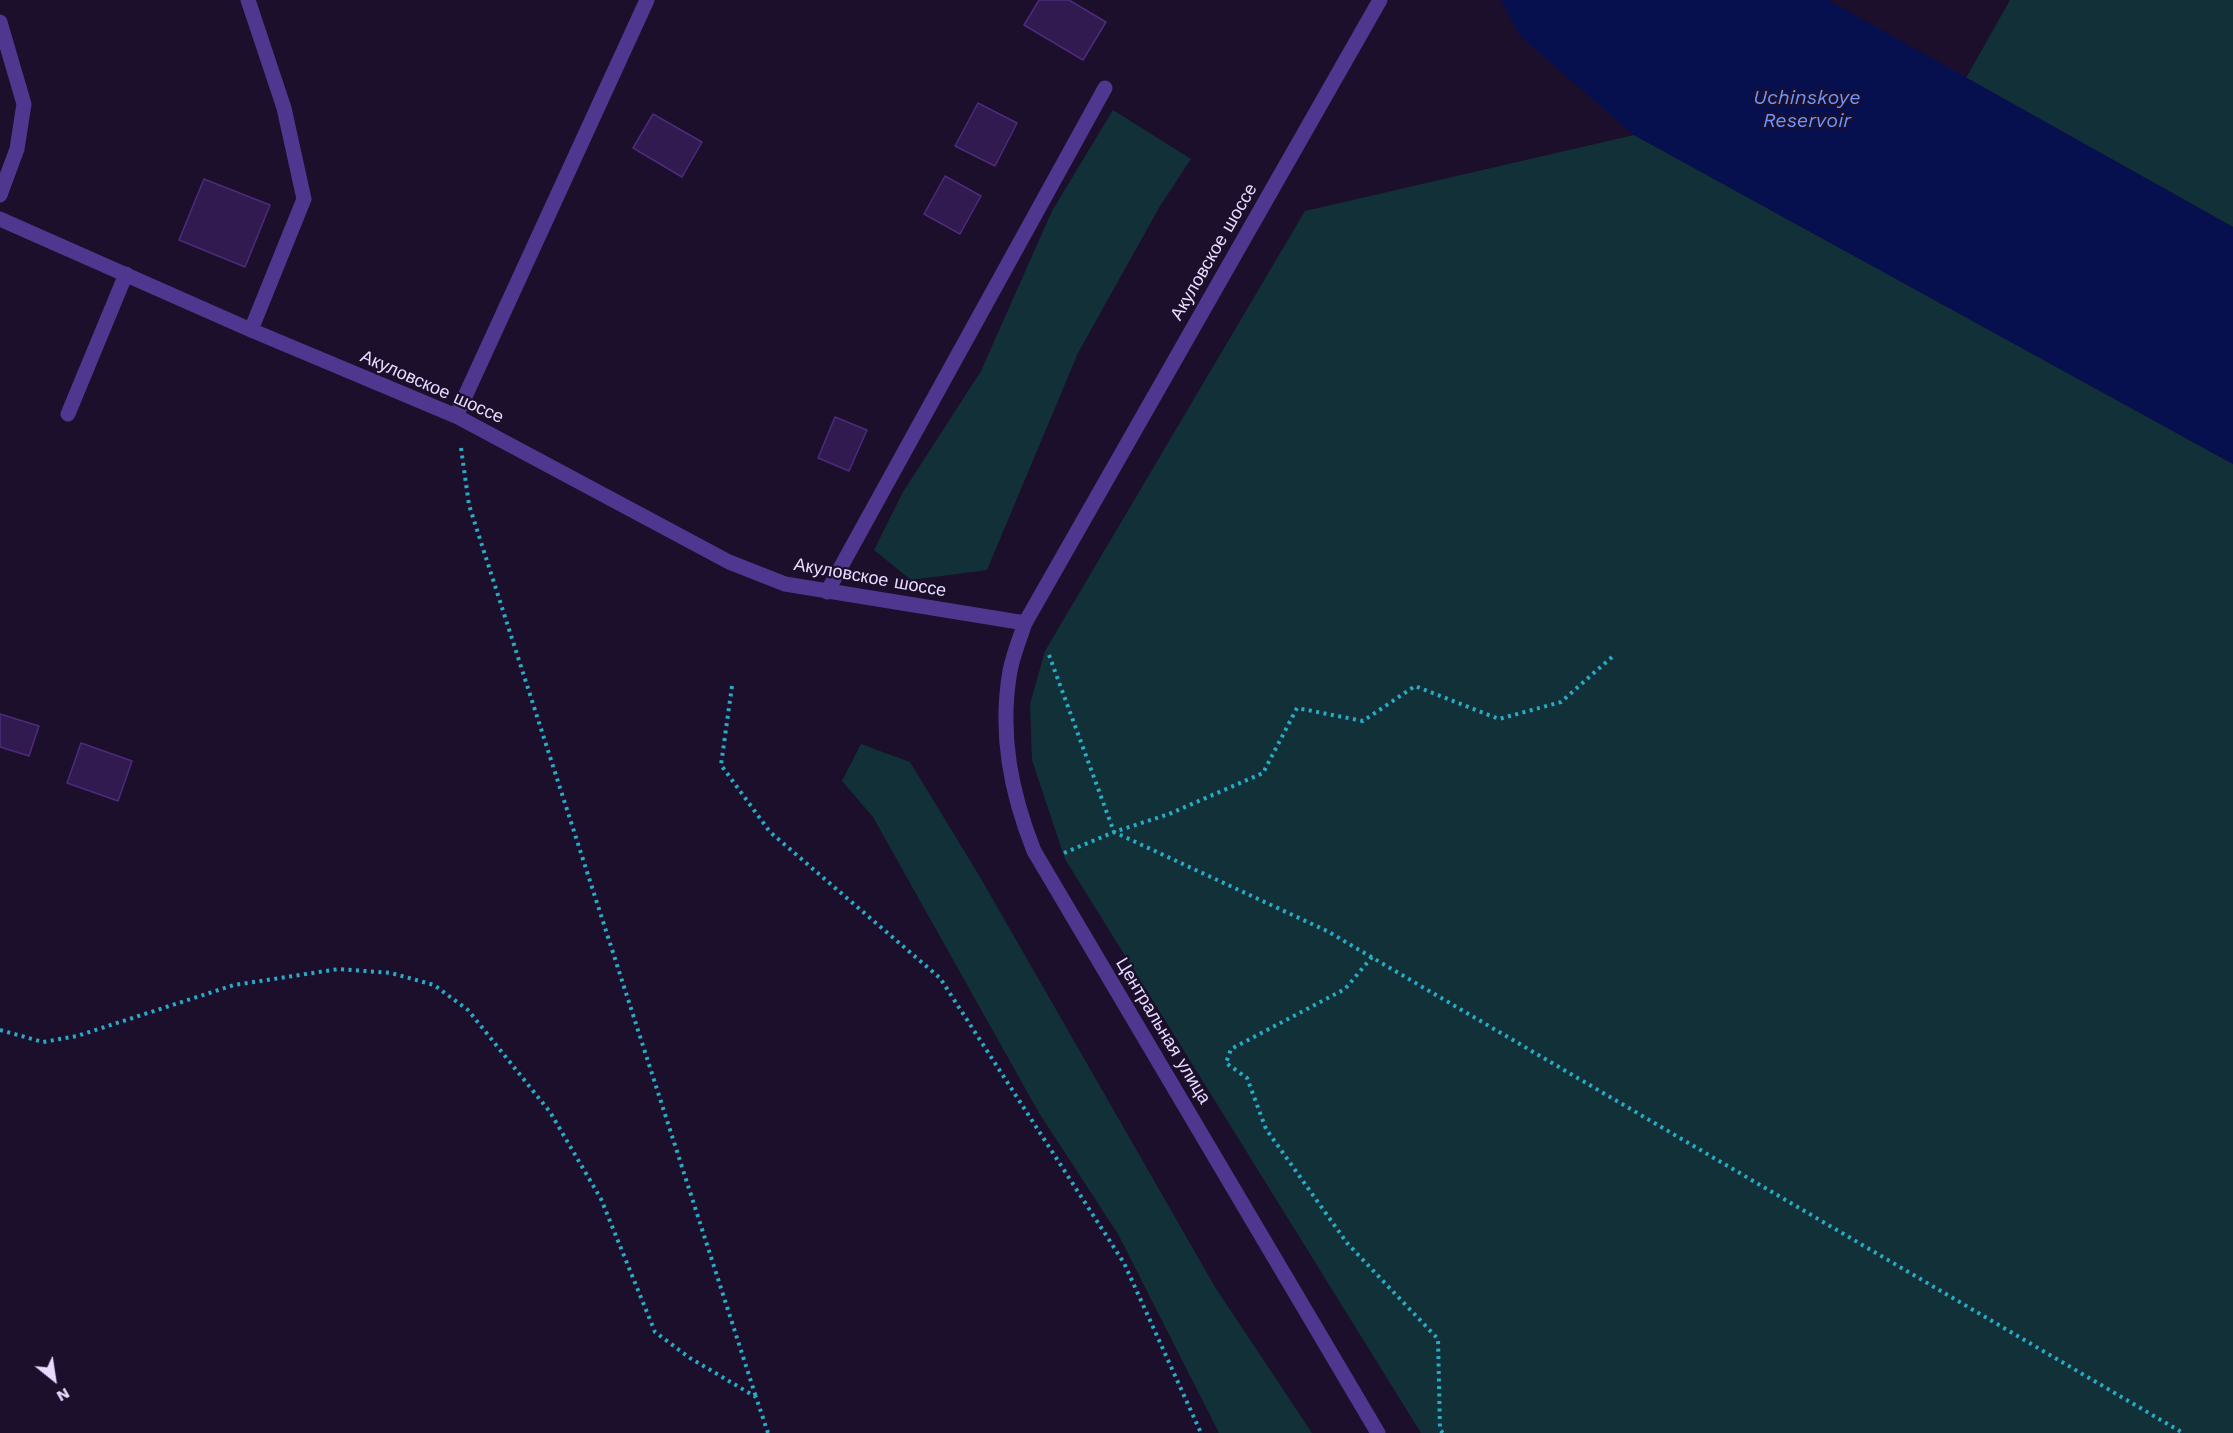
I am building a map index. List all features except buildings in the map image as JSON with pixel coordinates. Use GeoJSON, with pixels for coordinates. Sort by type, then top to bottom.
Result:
{"type":"FeatureCollection","features":[{"type":"Feature","properties":{"kind":"street"},"geometry":{"type":"LineString","coordinates":[[248,0],[284,108],[304,199],[251,330]]}},
{"type":"Feature","properties":{"kind":"street"},"geometry":{"type":"LineString","coordinates":[[456,416],[647,0]]}},
{"type":"Feature","properties":{"kind":"street","name":"Акуловское шоссе"},"geometry":{"type":"LineString","coordinates":[[0,219],[251,330],[456,416],[729,561],[785,584],[1024,622],[1380,0]]}},
{"type":"Feature","properties":{"kind":"street"},"geometry":{"type":"LineString","coordinates":[[0,22],[24,104],[17,148],[0,195]]}},
{"type":"Feature","properties":{"kind":"street"},"geometry":{"type":"LineString","coordinates":[[827,592],[1105,88]]}},
{"type":"Feature","properties":{"kind":"street"},"geometry":{"type":"LineString","coordinates":[[68,414],[126,274]]}},
{"type":"Feature","properties":{"kind":"street","name":"Центральная улица"},"geometry":{"type":"LineString","coordinates":[[1024,622],[1010,670],[1006,728],[1008,763],[1017,807],[1034,851],[1377,1433]]}},
{"type":"Feature","properties":{"kind":"path"},"geometry":{"type":"LineString","coordinates":[[456,416],[469,505],[768,1433]]}},
{"type":"Feature","properties":{"kind":"path"},"geometry":{"type":"LineString","coordinates":[[1049,655],[1114,832],[1328,931],[2183,1433]]}},
{"type":"Feature","properties":{"kind":"path"},"geometry":{"type":"LineString","coordinates":[[1056,856],[1114,832],[1169,814],[1263,773],[1297,708],[1364,721],[1415,686],[1499,718],[1561,702],[1613,656]]}},
{"type":"Feature","properties":{"kind":"path"},"geometry":{"type":"LineString","coordinates":[[732,686],[721,765],[770,832],[940,978],[1124,1263],[1201,1433]]}},
{"type":"Feature","properties":{"kind":"path"},"geometry":{"type":"LineString","coordinates":[[1372,957],[1345,989],[1231,1049],[1226,1063],[1247,1078],[1266,1129],[1347,1243],[1438,1339],[1440,1430],[1443,1433]]}},
{"type":"Feature","properties":{"kind":"path"},"geometry":{"type":"LineString","coordinates":[[0,1030],[44,1042],[77,1036],[234,985],[339,969],[390,973],[434,985],[468,1010],[550,1112],[601,1199],[655,1332],[690,1358],[756,1397]]}},
{"type":"Feature","properties":{"kind":"green space"},"geometry":{"type":"Polygon","coordinates":[[[2010,0],[2233,0],[2233,227],[1966,78],[2010,0]]]}},
{"type":"Feature","properties":{"kind":"green space"},"geometry":{"type":"Polygon","coordinates":[[[1113,110],[1191,159],[1160,206],[1078,353],[987,570],[911,580],[874,550],[903,492],[981,371],[1052,211],[1113,110]]]}},
{"type":"Feature","properties":{"kind":"green space"},"geometry":{"type":"Polygon","coordinates":[[[1634,135],[2233,464],[2233,1433],[1421,1433],[1065,859],[1032,760],[1030,704],[1045,651],[1305,211],[1634,135]]]}},
{"type":"Feature","properties":{"kind":"green space"},"geometry":{"type":"Polygon","coordinates":[[[861,744],[910,762],[980,877],[1215,1287],[1312,1433],[1219,1433],[1118,1234],[1039,1113],[873,817],[842,781],[861,744]]]}},
{"type":"Feature","properties":{"kind":"water","name":"Uchinskoye Reservoir"},"geometry":{"type":"Polygon","coordinates":[[[1501,0],[1828,0],[2233,227],[2233,464],[1634,135],[1519,35],[1501,0]]]}}]}
